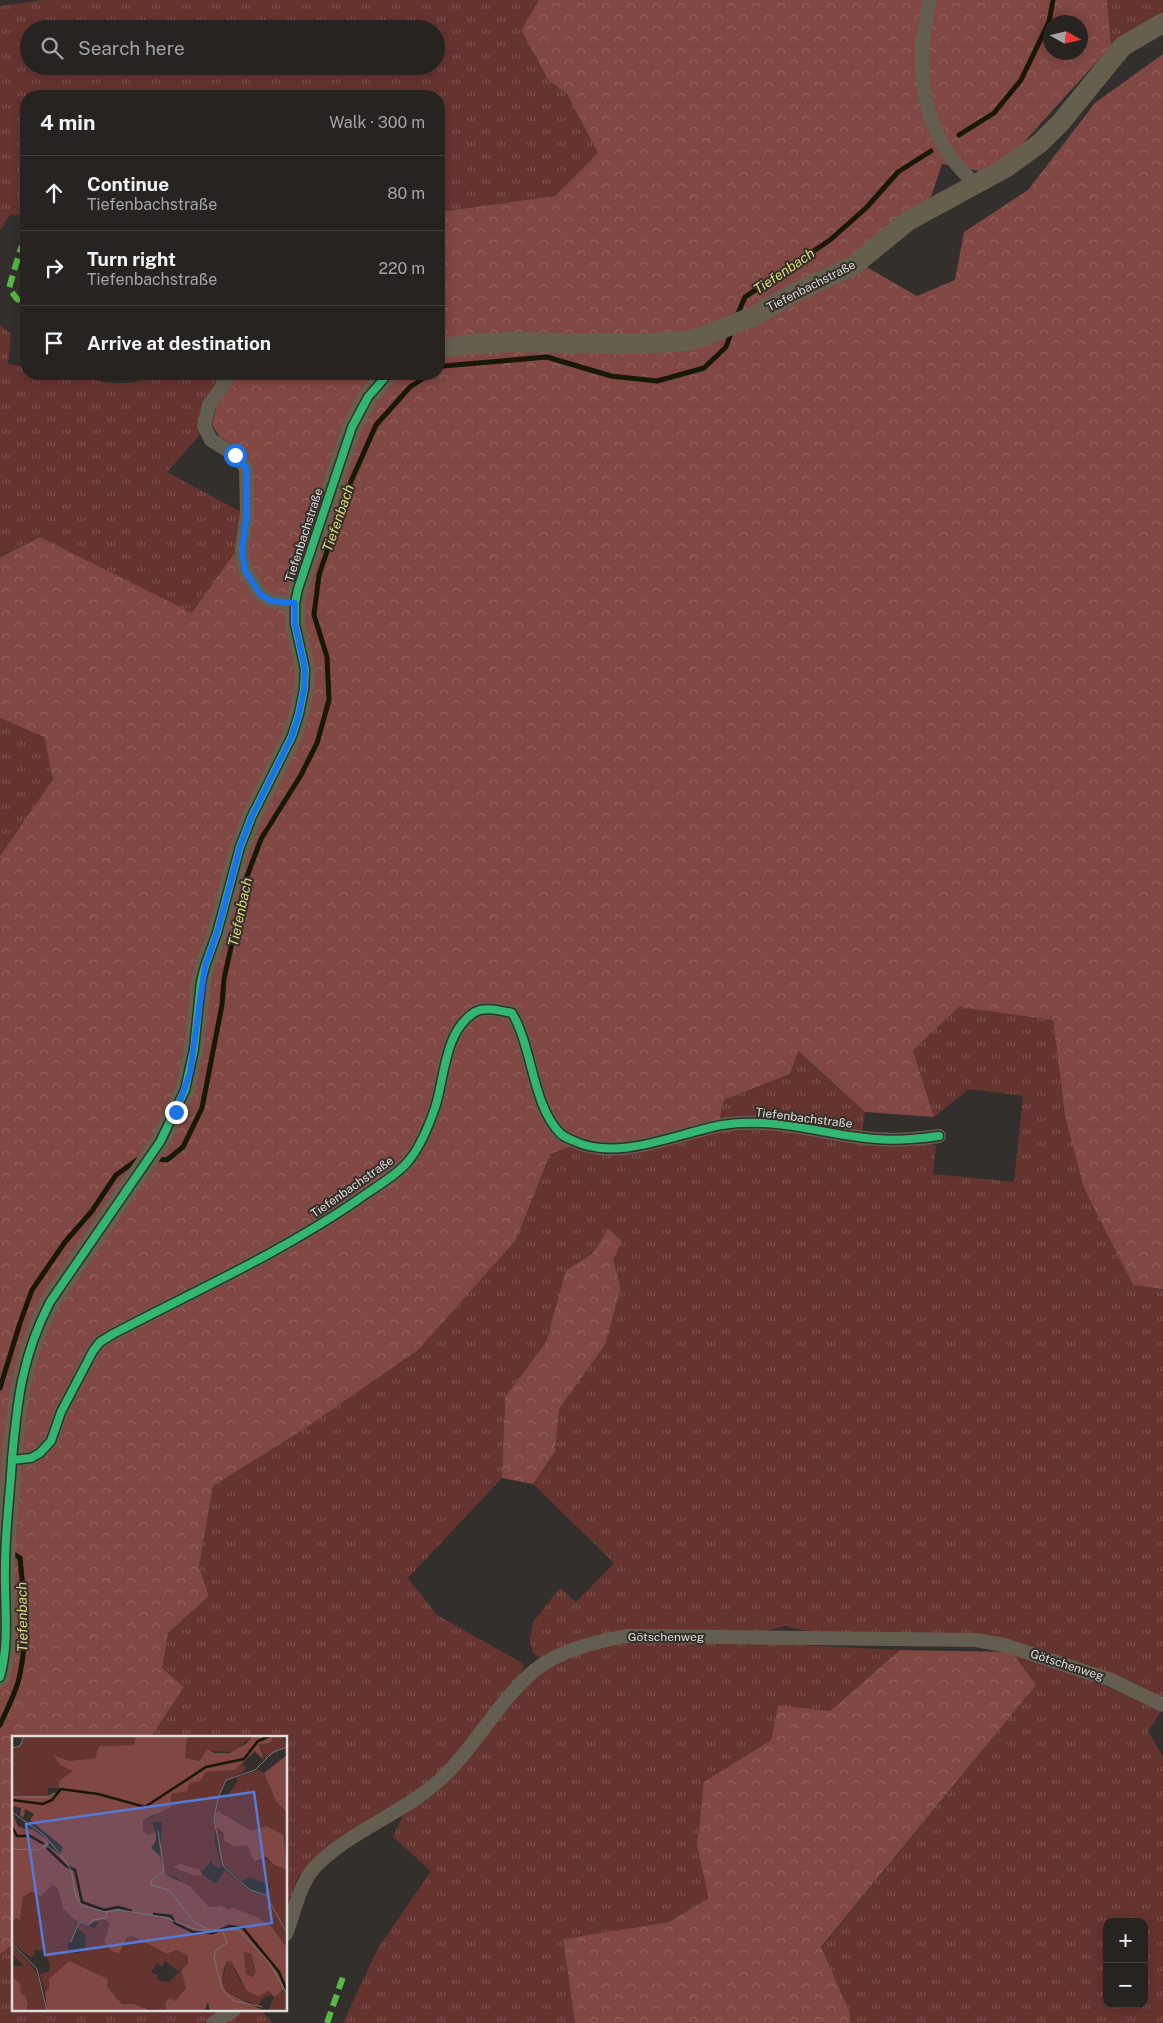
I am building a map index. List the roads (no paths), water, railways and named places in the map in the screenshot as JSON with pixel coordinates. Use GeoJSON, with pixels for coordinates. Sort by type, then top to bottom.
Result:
{"type":"FeatureCollection","features":[{"type":"Feature","properties":{"kind":"street"},"geometry":{"type":"LineString","coordinates":[[930,0],[923,30],[921,78],[927,108],[937,133],[952,158],[974,184]]}},
{"type":"Feature","properties":{"kind":"street","name":"Tiefenbachstraße"},"geometry":{"type":"LineString","coordinates":[[445,347],[461,344],[510,342],[636,344],[686,341],[704,336],[754,316],[794,292],[853,266],[908,221],[1007,167],[1040,143],[1061,122],[1123,46],[1163,23]]}},
{"type":"Feature","properties":{"kind":"street"},"geometry":{"type":"LineString","coordinates":[[227,380],[209,405],[204,426],[211,440],[235,455],[246,468],[247,512],[242,550],[245,570],[260,594],[271,601],[295,603]]}},
{"type":"Feature","properties":{"kind":"street","name":"Tiefenbachstraße"},"geometry":{"type":"LineString","coordinates":[[0,1677],[6,1648],[3,1574],[12,1460],[19,1390],[27,1357],[38,1325],[50,1302],[135,1181],[160,1142],[176,1112],[190,1073],[203,974],[217,933],[240,847],[252,816],[292,736],[299,714],[304,689],[305,669],[295,624],[295,603],[352,427],[368,397],[383,380]]}},
{"type":"Feature","properties":{"kind":"street","name":"Tiefenbachstraße"},"geometry":{"type":"LineString","coordinates":[[12,1460],[31,1458],[40,1453],[51,1441],[61,1412],[93,1351],[100,1342],[246,1266],[327,1220],[381,1183],[409,1160],[422,1138],[435,1108],[454,1034],[476,1012],[495,1009],[512,1013],[520,1027],[538,1092],[550,1118],[562,1135],[582,1145],[633,1147],[747,1122],[778,1124],[874,1139],[903,1140],[940,1136]]}},
{"type":"Feature","properties":{"kind":"street","name":"Götschenweg"},"geometry":{"type":"LineString","coordinates":[[288,1929],[306,1880],[314,1869],[352,1836],[393,1813],[443,1777],[474,1743],[508,1698],[536,1669],[550,1660],[592,1642],[626,1636],[976,1640],[1004,1644],[1111,1680],[1163,1705]]}},
{"type":"Feature","properties":{"kind":"street"},"geometry":{"type":"LineString","coordinates":[[213,2023],[233,2010]]}},
{"type":"Feature","properties":{"kind":"waterway","name":"Tiefenbach"},"geometry":{"type":"LineString","coordinates":[[959,135],[994,113],[1021,80],[1049,22],[1053,0]]}},
{"type":"Feature","properties":{"kind":"waterway","name":"Tiefenbach"},"geometry":{"type":"LineString","coordinates":[[736,318],[745,297],[830,240],[866,208],[898,172],[931,151]]}},
{"type":"Feature","properties":{"kind":"waterway","name":"Tiefenbach"},"geometry":{"type":"LineString","coordinates":[[445,366],[547,357],[611,376],[657,381],[704,368],[726,347],[732,330]]}},
{"type":"Feature","properties":{"kind":"waterway","name":"Tiefenbach"},"geometry":{"type":"LineString","coordinates":[[155,1159],[167,1160],[183,1147],[202,1108],[222,1005],[224,979],[246,879],[261,839],[301,775],[317,743],[329,700],[327,657],[314,615],[319,575],[349,486],[376,425],[410,387],[421,380]]}},
{"type":"Feature","properties":{"kind":"waterway","name":"Tiefenbach"},"geometry":{"type":"LineString","coordinates":[[0,1388],[32,1290],[65,1242],[92,1211],[116,1175],[137,1160]]}},
{"type":"Feature","properties":{"kind":"waterway","name":"Tiefenbach"},"geometry":{"type":"LineString","coordinates":[[0,1725],[19,1680],[25,1631],[20,1558],[11,1552]]}}]}
